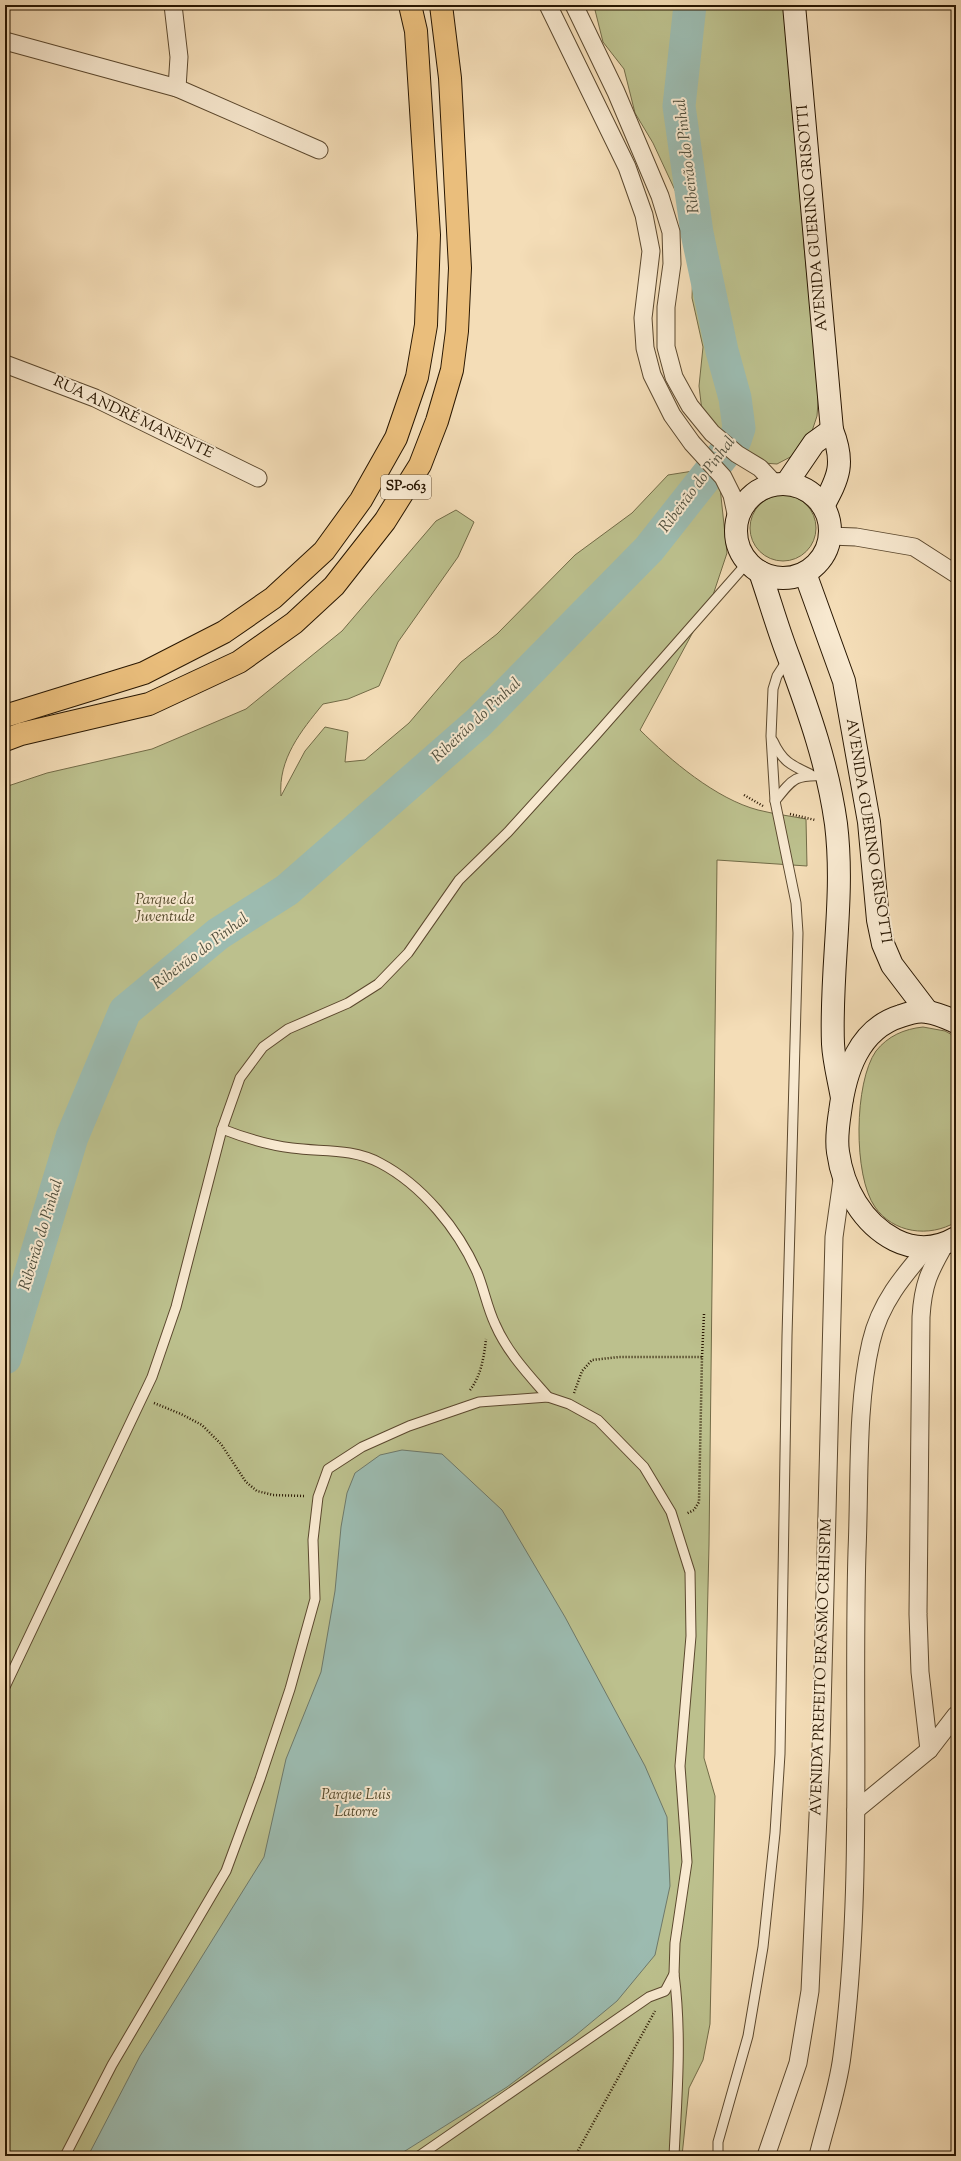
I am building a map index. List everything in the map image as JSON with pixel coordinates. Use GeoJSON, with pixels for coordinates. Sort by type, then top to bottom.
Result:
{"type":"FeatureCollection","features":[{"type":"Feature","properties":{"kind":"highway","name":"SP-063"},"geometry":{"type":"LineString","coordinates":[[5,716],[144,673],[224,632],[273,598],[324,551],[361,500],[396,438],[417,377],[426,325],[429,235],[416,31],[410,5]]}},
{"type":"Feature","properties":{"kind":"highway","name":"SP-063"},"geometry":{"type":"LineString","coordinates":[[5,740],[21,734],[149,704],[239,662],[294,623],[334,586],[385,521],[420,465],[437,421],[452,370],[457,331],[460,268],[450,78],[441,5]]}},
{"type":"Feature","properties":{"kind":"main road","name":"AVENIDA GUERINO GRISOTTI"},"geometry":{"type":"LineString","coordinates":[[794,5],[832,430],[837,444],[839,475],[823,506]]}},
{"type":"Feature","properties":{"kind":"main road"},"geometry":{"type":"LineString","coordinates":[[781,484],[814,443],[832,430]]}},
{"type":"Feature","properties":{"kind":"main road"},"geometry":{"type":"LineString","coordinates":[[781,484],[800,487],[813,494],[823,506],[829,520],[830,536],[826,550],[818,563],[805,572],[775,577],[754,567],[739,549],[736,534],[737,518],[744,504],[755,492],[781,484]]}},
{"type":"Feature","properties":{"kind":"main road","name":"AVENIDA GUERINO GRISOTTI"},"geometry":{"type":"LineString","coordinates":[[754,567],[804,698],[818,775],[836,824],[840,889],[833,1008],[833,1038],[842,1098]]}},
{"type":"Feature","properties":{"kind":"main road","name":"AVENIDA GUERINO GRISOTTI"},"geometry":{"type":"LineString","coordinates":[[805,572],[844,681],[869,822],[878,920],[883,944],[892,965],[927,1012]]}},
{"type":"Feature","properties":{"kind":"main road"},"geometry":{"type":"LineString","coordinates":[[943,1243],[908,1246],[889,1237],[868,1220],[852,1197],[843,1173],[838,1151],[842,1098],[847,1075],[859,1047],[875,1029],[892,1018],[912,1012],[927,1012],[956,1022]]}},
{"type":"Feature","properties":{"kind":"street"},"geometry":{"type":"LineString","coordinates":[[173,5],[179,57],[177,88]]}},
{"type":"Feature","properties":{"kind":"street"},"geometry":{"type":"LineString","coordinates":[[548,5],[627,167],[644,215],[651,251],[643,318],[645,348],[652,375],[672,415],[692,443],[724,477],[732,495],[737,518]]}},
{"type":"Feature","properties":{"kind":"street"},"geometry":{"type":"LineString","coordinates":[[574,5],[616,92],[660,196],[671,232],[672,264],[666,307],[666,347],[674,377],[690,406],[712,433],[737,454],[760,468],[781,484]]}},
{"type":"Feature","properties":{"kind":"street"},"geometry":{"type":"LineString","coordinates":[[5,41],[177,88],[319,150]]}},
{"type":"Feature","properties":{"kind":"street","name":"RUA ANDRÉ MANENTE"},"geometry":{"type":"LineString","coordinates":[[5,364],[95,398],[258,478]]}},
{"type":"Feature","properties":{"kind":"street"},"geometry":{"type":"LineString","coordinates":[[830,536],[856,537],[914,547],[956,574]]}},
{"type":"Feature","properties":{"kind":"street","name":"AVENIDA PREFEITO ERASMO CRHISPIM"},"geometry":{"type":"LineString","coordinates":[[766,2156],[798,2063],[810,1991],[821,1750],[834,1237],[843,1173]]}},
{"type":"Feature","properties":{"kind":"street"},"geometry":{"type":"LineString","coordinates":[[929,1750],[920,1672],[918,1614],[921,1317],[923,1290],[929,1271],[943,1243]]}},
{"type":"Feature","properties":{"kind":"street","name":"AVENIDA PREFEITO ERASMO CRHISPIM"},"geometry":{"type":"LineString","coordinates":[[818,2156],[843,2052],[852,1969],[856,1810],[856,1602],[862,1388],[871,1340],[884,1304],[900,1279],[943,1243]]}},
{"type":"Feature","properties":{"kind":"street"},"geometry":{"type":"LineString","coordinates":[[856,1810],[929,1750],[956,1715]]}},
{"type":"Feature","properties":{"kind":"lane"},"geometry":{"type":"LineString","coordinates":[[5,1687],[152,1377],[176,1307],[222,1129],[240,1078],[263,1047],[288,1029],[348,1003],[378,984],[408,953],[459,880],[508,832],[754,567]]}},
{"type":"Feature","properties":{"kind":"lane"},"geometry":{"type":"LineString","coordinates":[[718,2156],[718,2142],[748,2036],[763,1947],[775,1833],[780,1754],[786,1344],[798,933],[796,903],[775,801],[771,736],[773,689],[777,676],[789,658]]}},
{"type":"Feature","properties":{"kind":"lane"},"geometry":{"type":"LineString","coordinates":[[771,736],[779,754],[788,762],[818,775]]}},
{"type":"Feature","properties":{"kind":"lane"},"geometry":{"type":"LineString","coordinates":[[775,801],[794,780],[818,775]]}},
{"type":"Feature","properties":{"kind":"lane"},"geometry":{"type":"LineString","coordinates":[[222,1129],[250,1140],[292,1148],[329,1150],[356,1154],[380,1163],[409,1183],[441,1213],[458,1236],[477,1272],[494,1324],[512,1354],[548,1397]]}},
{"type":"Feature","properties":{"kind":"lane"},"geometry":{"type":"LineString","coordinates":[[65,2156],[112,2065],[228,1864],[260,1779],[288,1696],[315,1600],[313,1540],[318,1497],[328,1469],[362,1447],[409,1426],[480,1402],[548,1397],[569,1404],[598,1420],[644,1466],[671,1512],[690,1572],[691,1636],[680,1766],[688,1862],[675,1943],[674,1974],[679,2011],[679,2044],[674,2156]]}},
{"type":"Feature","properties":{"kind":"lane"},"geometry":{"type":"LineString","coordinates":[[419,2156],[649,1997],[665,1991],[674,1974]]}},
{"type":"Feature","properties":{"kind":"path"},"geometry":{"type":"LineString","coordinates":[[454,1411],[475,1384],[483,1362],[490,1311]]}},
{"type":"Feature","properties":{"kind":"path"},"geometry":{"type":"LineString","coordinates":[[674,1520],[694,1510],[699,1502],[704,1314]]}},
{"type":"Feature","properties":{"kind":"path"},"geometry":{"type":"LineString","coordinates":[[569,1404],[582,1371],[592,1360],[620,1357],[702,1357]]}},
{"type":"Feature","properties":{"kind":"path"},"geometry":{"type":"LineString","coordinates":[[142,1399],[182,1414],[202,1425],[221,1444],[246,1482],[257,1491],[272,1495],[318,1497]]}},
{"type":"Feature","properties":{"kind":"path"},"geometry":{"type":"LineString","coordinates":[[575,2156],[665,1991]]}},
{"type":"Feature","properties":{"kind":"green space"},"geometry":{"type":"Polygon","coordinates":[[[592,5],[784,5],[795,87],[804,246],[819,388],[817,416],[809,440],[796,454],[777,464],[763,463],[715,430],[702,411],[699,386],[703,347],[692,298],[694,231],[653,143],[635,113],[624,69],[603,42],[595,10],[592,5]]]}},
{"type":"Feature","properties":{"kind":"green space","name":"Parque Luis Latorre"},"geometry":{"type":"Polygon","coordinates":[[[693,471],[720,487],[727,553],[713,595],[640,730],[679,766],[710,788],[726,797],[742,805],[758,810],[806,819],[807,866],[717,860],[709,1545],[704,1758],[715,1796],[710,2024],[703,2060],[689,2088],[682,2156],[5,2156],[5,787],[47,773],[152,749],[246,709],[342,631],[436,521],[456,510],[474,522],[458,557],[398,642],[379,686],[348,699],[323,704],[299,735],[287,758],[283,770],[281,796],[305,751],[325,727],[348,732],[345,762],[365,760],[409,723],[461,662],[497,634],[575,555],[632,513],[668,475],[693,471]]]}},
{"type":"Feature","properties":{"kind":"green space"},"geometry":{"type":"Polygon","coordinates":[[[777,495],[789,495],[802,500],[807,504],[814,515],[816,528],[814,541],[807,552],[796,559],[789,561],[777,561],[764,556],[755,547],[750,534],[750,522],[755,509],[764,500],[777,495]]]}},
{"type":"Feature","properties":{"kind":"green space"},"geometry":{"type":"Polygon","coordinates":[[[923,1027],[945,1031],[956,1037],[956,1222],[946,1227],[923,1231],[912,1230],[891,1223],[875,1207],[868,1193],[863,1174],[859,1129],[863,1084],[869,1065],[876,1051],[891,1037],[909,1029],[923,1027]]]}},
{"type":"Feature","properties":{"kind":"water"},"geometry":{"type":"Polygon","coordinates":[[[402,1450],[442,1454],[502,1510],[565,1617],[645,1766],[667,1817],[670,1886],[655,1955],[617,2001],[576,2035],[507,2087],[397,2156],[88,2156],[140,2056],[264,1857],[286,1759],[321,1672],[335,1591],[341,1527],[347,1493],[355,1473],[380,1455],[402,1450]]]}},
{"type":"Feature","properties":{"kind":"waterway","name":"Ribeirão do Pinhal"},"geometry":{"type":"LineString","coordinates":[[5,1358],[72,1137],[125,1011],[218,934],[287,890],[478,723],[649,549],[735,440],[739,428],[735,398],[722,351],[697,233],[679,106],[690,5]]}},
{"type":"Feature","properties":{"kind":"park label","name":"Parque da Juventude"},"geometry":{"type":"Point","coordinates":[165,908]}}]}
